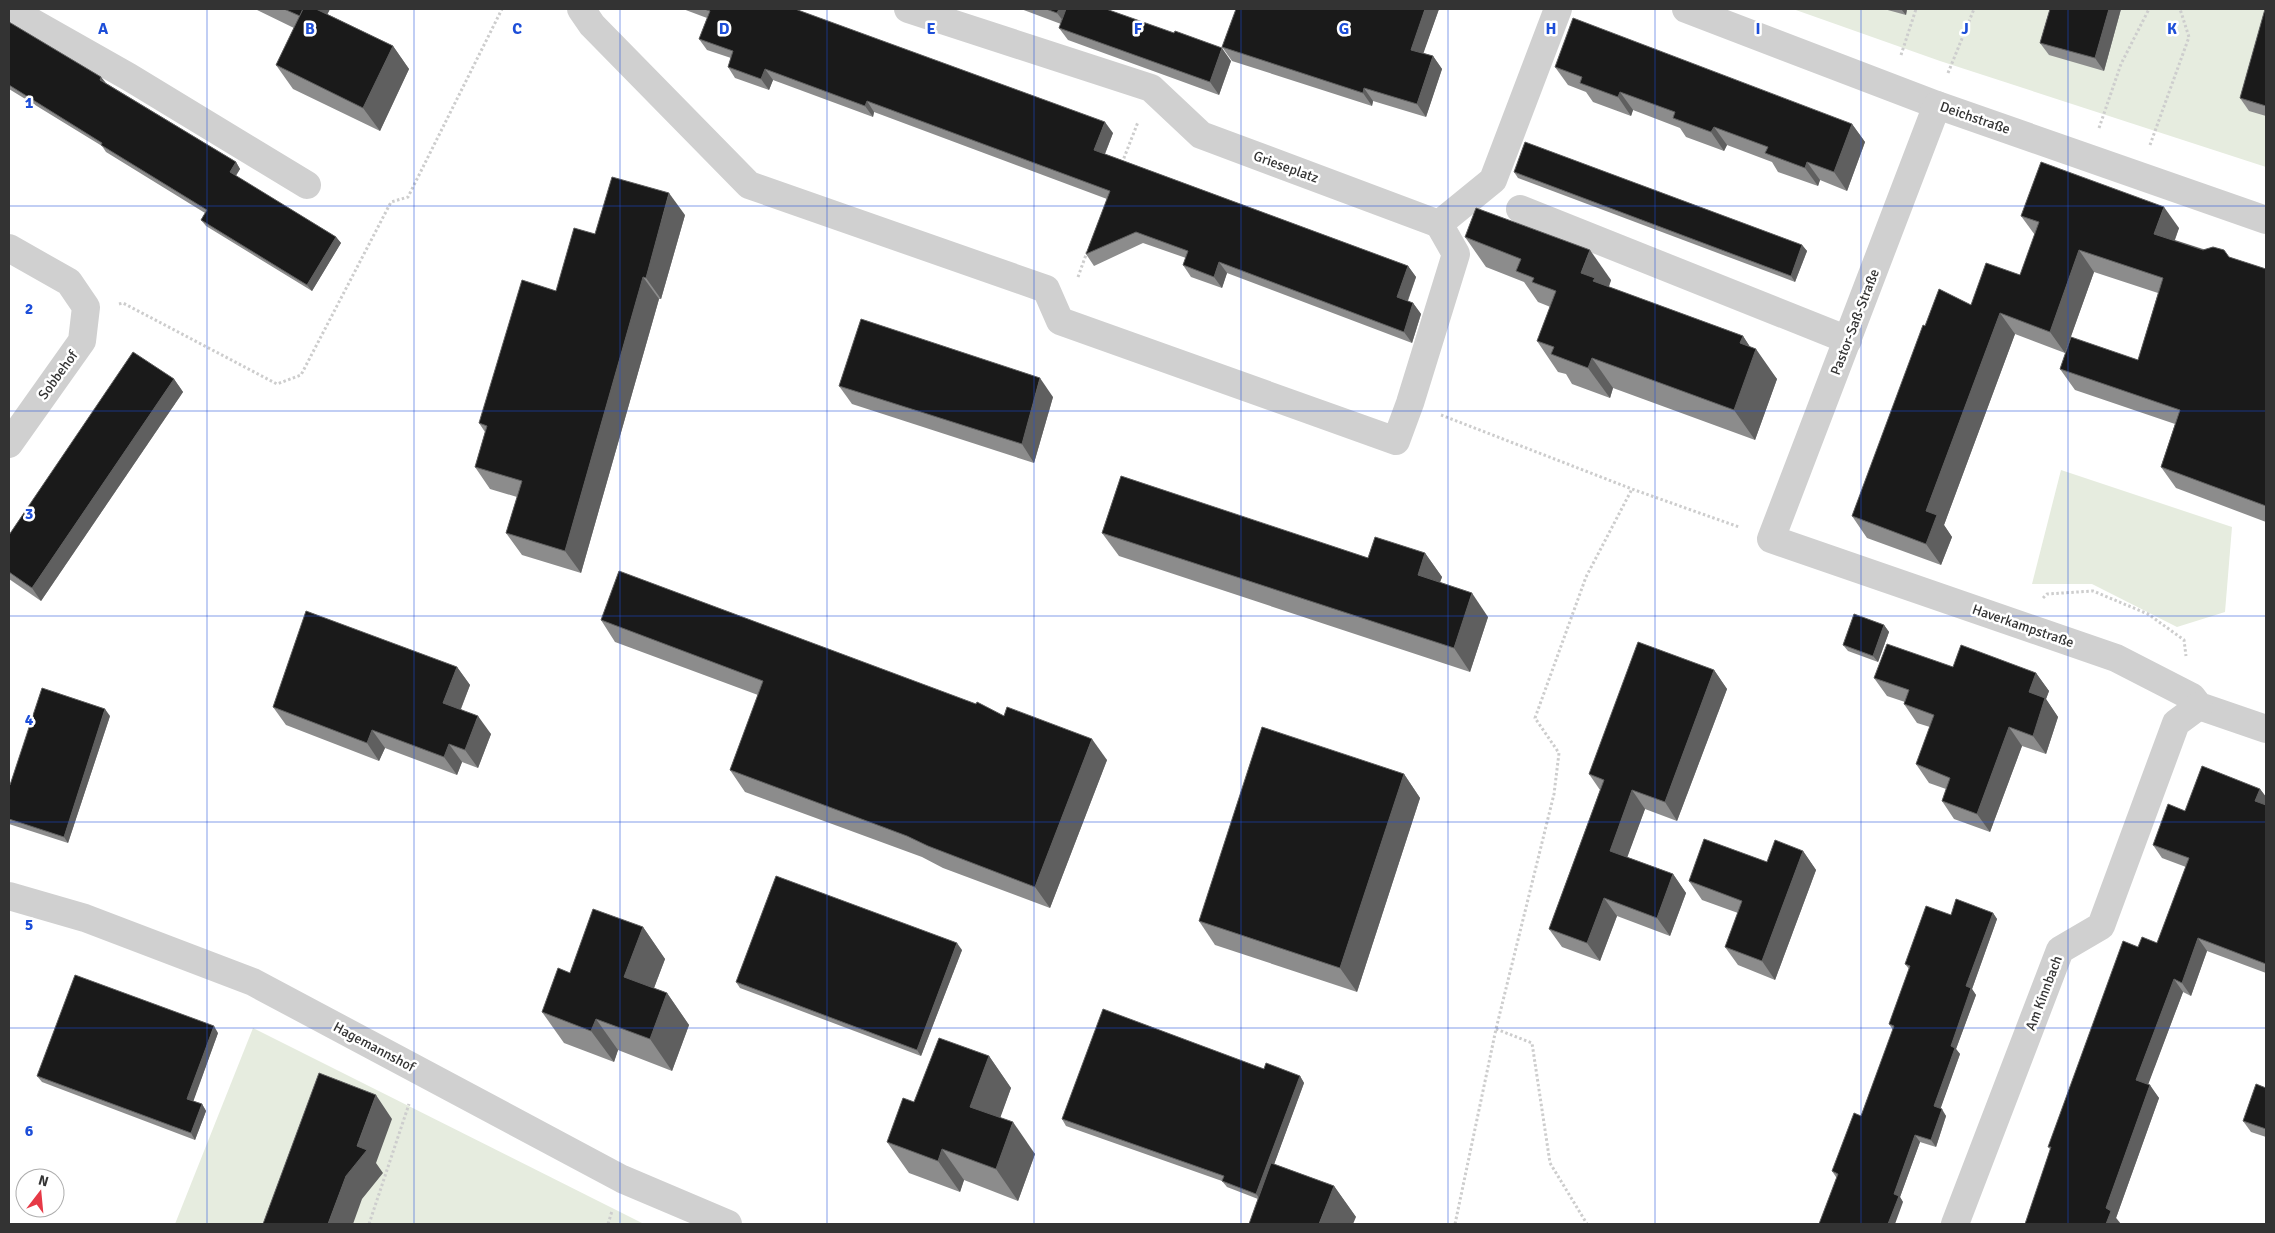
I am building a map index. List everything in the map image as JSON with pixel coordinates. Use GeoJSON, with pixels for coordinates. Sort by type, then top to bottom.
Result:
{"type":"FeatureCollection","features":[{"type":"Feature","properties":{"kind":"street"},"geometry":{"type":"LineString","coordinates":[[9,9],[129,77],[307,185]]}},
{"type":"Feature","properties":{"kind":"street"},"geometry":{"type":"LineString","coordinates":[[581,9],[592,25],[749,185],[1046,289],[1060,321],[1396,441],[1410,403],[1456,254],[1440,224],[1493,180],[1558,9]]}},
{"type":"Feature","properties":{"kind":"street","name":"Grieseplatz"},"geometry":{"type":"LineString","coordinates":[[908,9],[1150,88],[1201,135],[1440,224]]}},
{"type":"Feature","properties":{"kind":"street","name":"Deichstraße"},"geometry":{"type":"LineString","coordinates":[[1686,9],[1937,104],[2266,220]]}},
{"type":"Feature","properties":{"kind":"street","name":"Pastor-Saß-Straße"},"geometry":{"type":"LineString","coordinates":[[1771,539],[1937,104]]}},
{"type":"Feature","properties":{"kind":"street"},"geometry":{"type":"LineString","coordinates":[[1520,209],[1848,340]]}},
{"type":"Feature","properties":{"kind":"street"},"geometry":{"type":"LineString","coordinates":[[9,248],[69,282],[86,307]]}},
{"type":"Feature","properties":{"kind":"street","name":"Sobbehof"},"geometry":{"type":"LineString","coordinates":[[9,444],[82,341],[86,307]]}},
{"type":"Feature","properties":{"kind":"street","name":"Haverkampstraße"},"geometry":{"type":"LineString","coordinates":[[1771,539],[2116,658],[2192,697],[2199,706],[2266,729]]}},
{"type":"Feature","properties":{"kind":"street","name":"Am Kinnbach"},"geometry":{"type":"LineString","coordinates":[[1954,1224],[2060,950],[2101,926],[2176,723],[2199,706]]}},
{"type":"Feature","properties":{"kind":"street","name":"Hagemannshof"},"geometry":{"type":"LineString","coordinates":[[9,896],[85,918],[253,982],[521,1127],[622,1179],[728,1224]]}},
{"type":"Feature","properties":{"kind":"path"},"geometry":{"type":"LineString","coordinates":[[86,307],[123,303],[277,384],[301,375],[391,202],[408,197],[502,9]]}},
{"type":"Feature","properties":{"kind":"path"},"geometry":{"type":"LineString","coordinates":[[1892,87],[1916,9]]}},
{"type":"Feature","properties":{"kind":"path"},"geometry":{"type":"LineString","coordinates":[[1937,104],[1974,9]]}},
{"type":"Feature","properties":{"kind":"path"},"geometry":{"type":"LineString","coordinates":[[2088,158],[2121,64],[2149,9]]}},
{"type":"Feature","properties":{"kind":"path"},"geometry":{"type":"LineString","coordinates":[[2138,175],[2189,37],[2180,9]]}},
{"type":"Feature","properties":{"kind":"path"},"geometry":{"type":"LineString","coordinates":[[1118,172],[1150,88]]}},
{"type":"Feature","properties":{"kind":"path"},"geometry":{"type":"LineString","coordinates":[[1060,321],[1089,247]]}},
{"type":"Feature","properties":{"kind":"path"},"geometry":{"type":"LineString","coordinates":[[1410,403],[1632,489],[1771,539]]}},
{"type":"Feature","properties":{"kind":"path"},"geometry":{"type":"LineString","coordinates":[[1455,1224],[1496,1028],[1554,794],[1559,753],[1535,718],[1586,577],[1632,489]]}},
{"type":"Feature","properties":{"kind":"path"},"geometry":{"type":"LineString","coordinates":[[1496,1028],[1532,1043],[1550,1163],[1587,1224]]}},
{"type":"Feature","properties":{"kind":"path"},"geometry":{"type":"LineString","coordinates":[[369,1224],[420,1071]]}},
{"type":"Feature","properties":{"kind":"shaded area"},"geometry":{"type":"Polygon","coordinates":[[[1793,9],[2266,9],[2266,167],[1940,61],[1793,9]]]}},
{"type":"Feature","properties":{"kind":"shaded area"},"geometry":{"type":"Polygon","coordinates":[[[2061,470],[2232,527],[2225,612],[2177,627],[2092,584],[2032,584],[2061,470]]]}},
{"type":"Feature","properties":{"kind":"shaded area"},"geometry":{"type":"Polygon","coordinates":[[[253,1028],[644,1224],[175,1224],[253,1028]]]}},
{"type":"Feature","properties":{"kind":"building"},"geometry":{"type":"Polygon","coordinates":[[[284,9],[303,9],[300,16],[284,9]]]}},
{"type":"Feature","properties":{"kind":"building"},"geometry":{"type":"Polygon","coordinates":[[[303,9],[316,9],[393,46],[363,108],[276,65],[303,9]]]}},
{"type":"Feature","properties":{"kind":"building"},"geometry":{"type":"Polygon","coordinates":[[[704,9],[795,9],[1105,122],[1094,150],[1408,266],[1397,297],[1413,303],[1404,332],[1219,262],[1214,277],[1183,265],[1188,251],[1136,232],[1086,254],[1110,191],[867,101],[865,106],[765,69],[761,79],[728,67],[733,51],[699,39],[710,11],[704,9]]]}},
{"type":"Feature","properties":{"kind":"building"},"geometry":{"type":"Polygon","coordinates":[[[1046,9],[1059,9],[1057,13],[1046,9]]]}},
{"type":"Feature","properties":{"kind":"building"},"geometry":{"type":"Polygon","coordinates":[[[1066,9],[1106,9],[1222,48],[1210,82],[1059,28],[1066,9]]]}},
{"type":"Feature","properties":{"kind":"building"},"geometry":{"type":"Polygon","coordinates":[[[1236,9],[1425,9],[1411,50],[1433,56],[1417,104],[1364,88],[1363,93],[1222,47],[1236,9]]]}},
{"type":"Feature","properties":{"kind":"building"},"geometry":{"type":"Polygon","coordinates":[[[2050,9],[2109,9],[2095,58],[2040,43],[2050,9]]]}},
{"type":"Feature","properties":{"kind":"building"},"geometry":{"type":"Polygon","coordinates":[[[2266,9],[2266,106],[2240,98],[2266,9]]]}},
{"type":"Feature","properties":{"kind":"building"},"geometry":{"type":"Polygon","coordinates":[[[1573,18],[1852,124],[1834,172],[1807,162],[1805,168],[1765,153],[1768,147],[1714,127],[1711,132],[1673,118],[1675,112],[1620,92],[1618,97],[1580,83],[1582,77],[1555,67],[1573,18]]]}},
{"type":"Feature","properties":{"kind":"building"},"geometry":{"type":"Polygon","coordinates":[[[9,22],[101,77],[100,80],[236,162],[230,172],[336,237],[307,285],[201,220],[207,210],[101,145],[102,143],[9,85],[9,22]]]}},
{"type":"Feature","properties":{"kind":"building"},"geometry":{"type":"Polygon","coordinates":[[[1525,142],[1802,245],[1791,276],[1514,172],[1525,142]]]}},
{"type":"Feature","properties":{"kind":"building"},"geometry":{"type":"Polygon","coordinates":[[[2041,162],[2164,207],[2154,234],[2203,250],[2213,247],[2224,250],[2229,257],[2266,269],[2266,506],[2161,467],[2180,410],[2060,369],[2071,337],[2138,360],[2163,278],[2079,250],[2050,332],[2000,313],[1926,511],[1937,515],[1926,544],[1852,516],[1923,325],[1925,326],[1939,289],[1971,305],[1986,263],[2020,275],[2039,222],[2021,216],[2041,162]]]}},
{"type":"Feature","properties":{"kind":"building"},"geometry":{"type":"Polygon","coordinates":[[[612,177],[669,193],[646,278],[643,277],[565,551],[506,533],[522,481],[475,467],[487,426],[479,423],[522,280],[556,291],[574,228],[595,234],[612,177]]]}},
{"type":"Feature","properties":{"kind":"building"},"geometry":{"type":"Polygon","coordinates":[[[1476,208],[1590,250],[1581,273],[1595,278],[1593,281],[1743,336],[1740,343],[1756,349],[1734,410],[1592,358],[1588,368],[1551,354],[1554,347],[1537,341],[1556,291],[1532,282],[1534,278],[1516,271],[1521,259],[1465,237],[1476,208]]]}},
{"type":"Feature","properties":{"kind":"building"},"geometry":{"type":"Polygon","coordinates":[[[861,319],[1040,378],[1022,444],[839,386],[861,319]]]}},
{"type":"Feature","properties":{"kind":"building"},"geometry":{"type":"Polygon","coordinates":[[[133,352],[174,379],[32,588],[9,572],[9,535],[133,352]]]}},
{"type":"Feature","properties":{"kind":"building"},"geometry":{"type":"Polygon","coordinates":[[[1121,476],[1368,558],[1375,537],[1425,553],[1418,575],[1472,593],[1454,648],[1102,533],[1121,476]]]}},
{"type":"Feature","properties":{"kind":"building"},"geometry":{"type":"Polygon","coordinates":[[[619,571],[976,704],[977,702],[1004,716],[1007,707],[1092,739],[1035,887],[928,846],[907,836],[730,770],[763,681],[601,620],[619,571]]]}},
{"type":"Feature","properties":{"kind":"building"},"geometry":{"type":"Polygon","coordinates":[[[306,611],[457,667],[443,703],[478,716],[465,750],[449,744],[444,757],[372,730],[367,743],[273,707],[306,611]]]}},
{"type":"Feature","properties":{"kind":"building"},"geometry":{"type":"Polygon","coordinates":[[[1854,614],[1884,625],[1873,656],[1843,645],[1854,614]]]}},
{"type":"Feature","properties":{"kind":"building"},"geometry":{"type":"Polygon","coordinates":[[[1638,642],[1714,670],[1665,802],[1632,790],[1610,851],[1673,874],[1657,918],[1604,898],[1587,943],[1549,929],[1604,780],[1589,774],[1638,642]]]}},
{"type":"Feature","properties":{"kind":"building"},"geometry":{"type":"Polygon","coordinates":[[[1887,644],[1953,667],[1961,645],[2036,673],[2029,692],[2045,698],[2033,736],[2009,727],[1977,814],[1942,801],[1950,778],[1916,764],[1934,715],[1904,704],[1909,690],[1874,678],[1887,644]]]}},
{"type":"Feature","properties":{"kind":"building"},"geometry":{"type":"Polygon","coordinates":[[[42,688],[105,709],[64,837],[9,819],[9,784],[42,688]]]}},
{"type":"Feature","properties":{"kind":"building"},"geometry":{"type":"Polygon","coordinates":[[[1262,727],[1404,774],[1340,968],[1199,921],[1262,727]]]}},
{"type":"Feature","properties":{"kind":"building"},"geometry":{"type":"Polygon","coordinates":[[[2202,766],[2260,789],[2255,801],[2266,805],[2266,964],[2198,938],[2182,983],[2174,979],[2136,1080],[2150,1085],[2106,1208],[2111,1211],[2106,1224],[2025,1224],[2051,1147],[2048,1147],[2123,941],[2138,947],[2142,937],[2157,943],[2189,858],[2153,845],[2168,804],[2185,811],[2202,766]]]}},
{"type":"Feature","properties":{"kind":"building"},"geometry":{"type":"Polygon","coordinates":[[[1704,839],[1767,862],[1775,840],[1803,851],[1762,961],[1725,947],[1742,901],[1689,881],[1704,839]]]}},
{"type":"Feature","properties":{"kind":"building"},"geometry":{"type":"Polygon","coordinates":[[[776,876],[957,943],[917,1050],[736,982],[776,876]]]}},
{"type":"Feature","properties":{"kind":"building"},"geometry":{"type":"Polygon","coordinates":[[[1956,899],[1993,913],[1966,986],[1971,988],[1951,1046],[1955,1048],[1934,1106],[1942,1109],[1931,1140],[1915,1135],[1894,1194],[1899,1196],[1888,1224],[1819,1224],[1838,1174],[1832,1171],[1854,1113],[1861,1116],[1894,1026],[1889,1024],[1910,966],[1905,964],[1926,906],[1951,915],[1956,899]]]}},
{"type":"Feature","properties":{"kind":"building"},"geometry":{"type":"Polygon","coordinates":[[[593,909],[643,927],[624,977],[667,993],[650,1039],[596,1019],[591,1031],[542,1012],[558,968],[570,973],[593,909]]]}},
{"type":"Feature","properties":{"kind":"building"},"geometry":{"type":"Polygon","coordinates":[[[75,975],[214,1026],[187,1099],[202,1104],[191,1133],[37,1076],[75,975]]]}},
{"type":"Feature","properties":{"kind":"building"},"geometry":{"type":"Polygon","coordinates":[[[1103,1009],[1264,1069],[1266,1063],[1300,1076],[1256,1194],[1222,1181],[1224,1176],[1062,1119],[1103,1009]]]}},
{"type":"Feature","properties":{"kind":"building"},"geometry":{"type":"Polygon","coordinates":[[[939,1038],[989,1056],[970,1107],[1013,1122],[996,1169],[942,1149],[938,1161],[887,1142],[903,1098],[914,1102],[939,1038]]]}},
{"type":"Feature","properties":{"kind":"building"},"geometry":{"type":"Polygon","coordinates":[[[319,1073],[376,1095],[357,1146],[367,1150],[346,1176],[328,1224],[263,1224],[319,1073]]]}},
{"type":"Feature","properties":{"kind":"building"},"geometry":{"type":"Polygon","coordinates":[[[2256,1084],[2266,1088],[2266,1129],[2243,1121],[2256,1084]]]}},
{"type":"Feature","properties":{"kind":"building"},"geometry":{"type":"Polygon","coordinates":[[[1271,1163],[1334,1186],[1319,1224],[1249,1224],[1271,1163]]]}}]}
